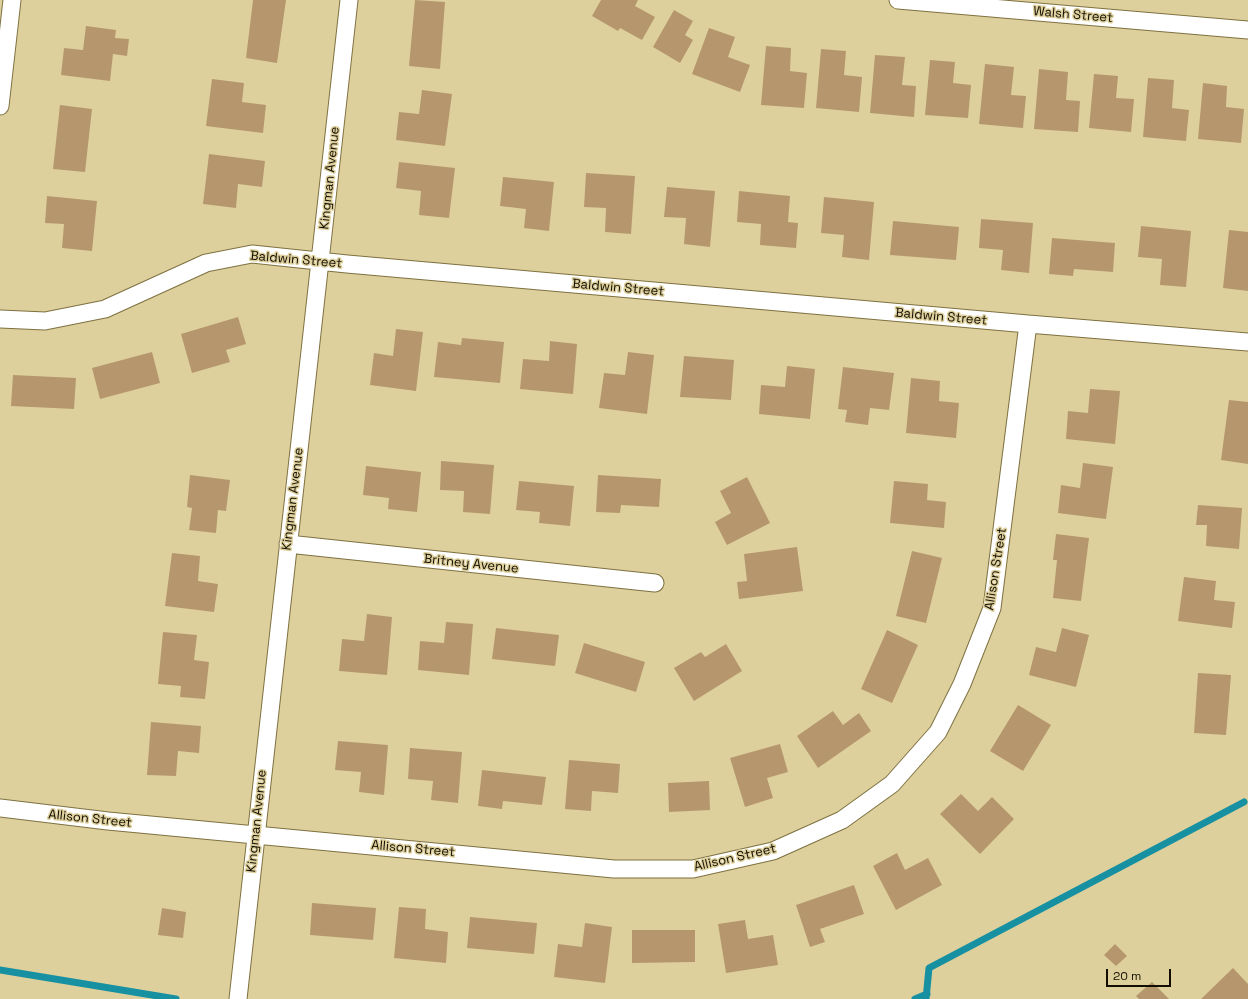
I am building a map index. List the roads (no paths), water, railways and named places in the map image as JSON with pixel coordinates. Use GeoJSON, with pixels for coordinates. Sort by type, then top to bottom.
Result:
{"type":"FeatureCollection","features":[{"type":"Feature","properties":{"kind":"street"},"geometry":{"type":"LineString","coordinates":[[0,106],[12,0]]}},
{"type":"Feature","properties":{"kind":"street","name":"Kingman Avenue"},"geometry":{"type":"LineString","coordinates":[[238,999],[349,0]]}},
{"type":"Feature","properties":{"kind":"street","name":"Walsh Street"},"geometry":{"type":"LineString","coordinates":[[898,0],[1248,30]]}},
{"type":"Feature","properties":{"kind":"street","name":"Baldwin Street"},"geometry":{"type":"LineString","coordinates":[[0,320],[44,321],[105,309],[206,263],[252,254],[321,262],[1248,342]]}},
{"type":"Feature","properties":{"kind":"street","name":"Allison Street"},"geometry":{"type":"LineString","coordinates":[[0,808],[108,821],[614,868],[693,868],[773,851],[842,820],[892,784],[938,732],[962,684],[992,608],[1028,324]]}},
{"type":"Feature","properties":{"kind":"street","name":"Britney Avenue"},"geometry":{"type":"LineString","coordinates":[[288,544],[655,583]]}},
{"type":"Feature","properties":{"kind":"waterway"},"geometry":{"type":"LineString","coordinates":[[926,999],[929,968],[1244,802]]}},
{"type":"Feature","properties":{"kind":"waterway"},"geometry":{"type":"LineString","coordinates":[[0,970],[176,999]]}},
{"type":"Feature","properties":{"kind":"waterway"},"geometry":{"type":"LineString","coordinates":[[915,999],[927,994]]}}]}
